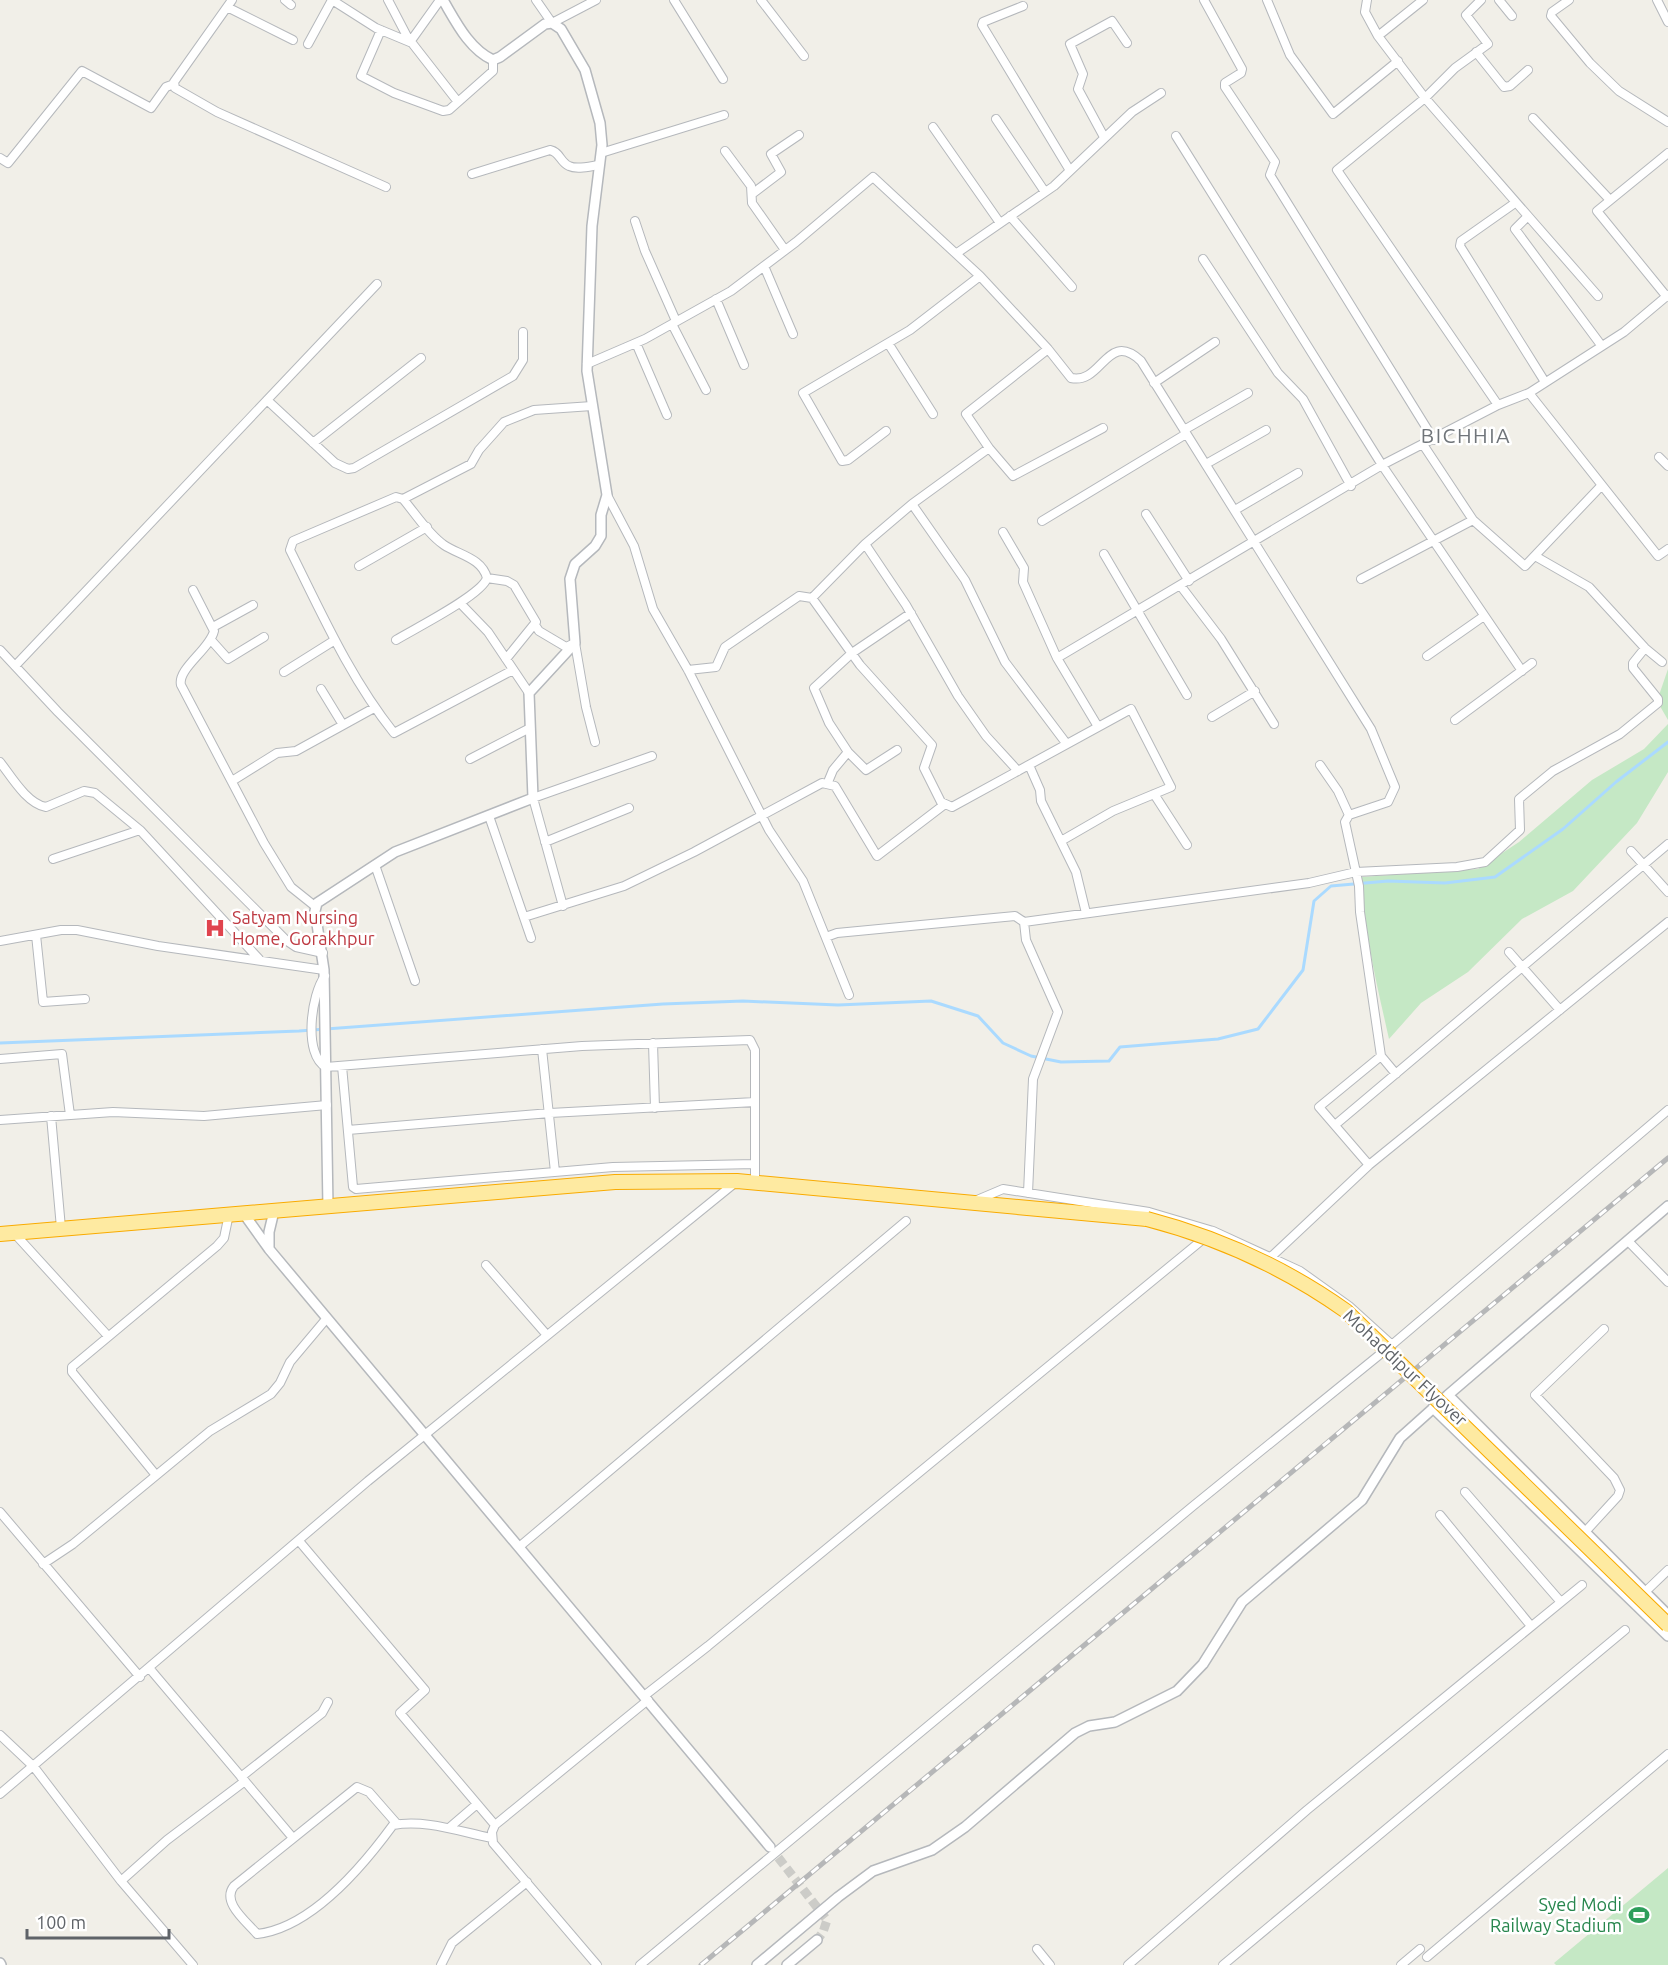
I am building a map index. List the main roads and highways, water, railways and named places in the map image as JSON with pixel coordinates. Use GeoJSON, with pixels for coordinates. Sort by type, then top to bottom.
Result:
{"type":"FeatureCollection","features":[{"type":"Feature","properties":{"kind":"highway","name":"Mohaddipur Flyover"},"geometry":{"type":"LineString","coordinates":[[7,1233],[615,1182],[737,1181],[975,1201],[1147,1219],[1182,1228],[1249,1253],[1318,1291],[1346,1311],[1391,1351],[1668,1625]]}},
{"type":"Feature","properties":{"kind":"waterway"},"geometry":{"type":"LineString","coordinates":[[0,1043],[299,1031],[663,1004],[743,1001],[838,1005],[931,1001],[978,1016],[1003,1043],[1031,1056],[1061,1062],[1109,1061],[1120,1047],[1218,1039],[1258,1029],[1303,970],[1314,901],[1331,886],[1388,881],[1445,883],[1495,877],[1563,829],[1616,782],[1668,742]]}},
{"type":"Feature","properties":{"kind":"tunnel"},"geometry":{"type":"LineString","coordinates":[[770,1847],[827,1920],[817,1940]]}},
{"type":"Feature","properties":{"kind":"railway"},"geometry":{"type":"LineString","coordinates":[[701,1965],[1668,1158]]}},
{"type":"Feature","properties":{"kind":"place","name":"Satyam Nursing Home, Gorakhpur"},"geometry":{"type":"Point","coordinates":[215,928]}},
{"type":"Feature","properties":{"kind":"place","name":"Syed Modi Railway Stadium"},"geometry":{"type":"Point","coordinates":[1639,1915]}},
{"type":"Feature","properties":{"kind":"district","name":"BICHHIA"},"geometry":{"type":"Point","coordinates":[1466,436]}}]}
